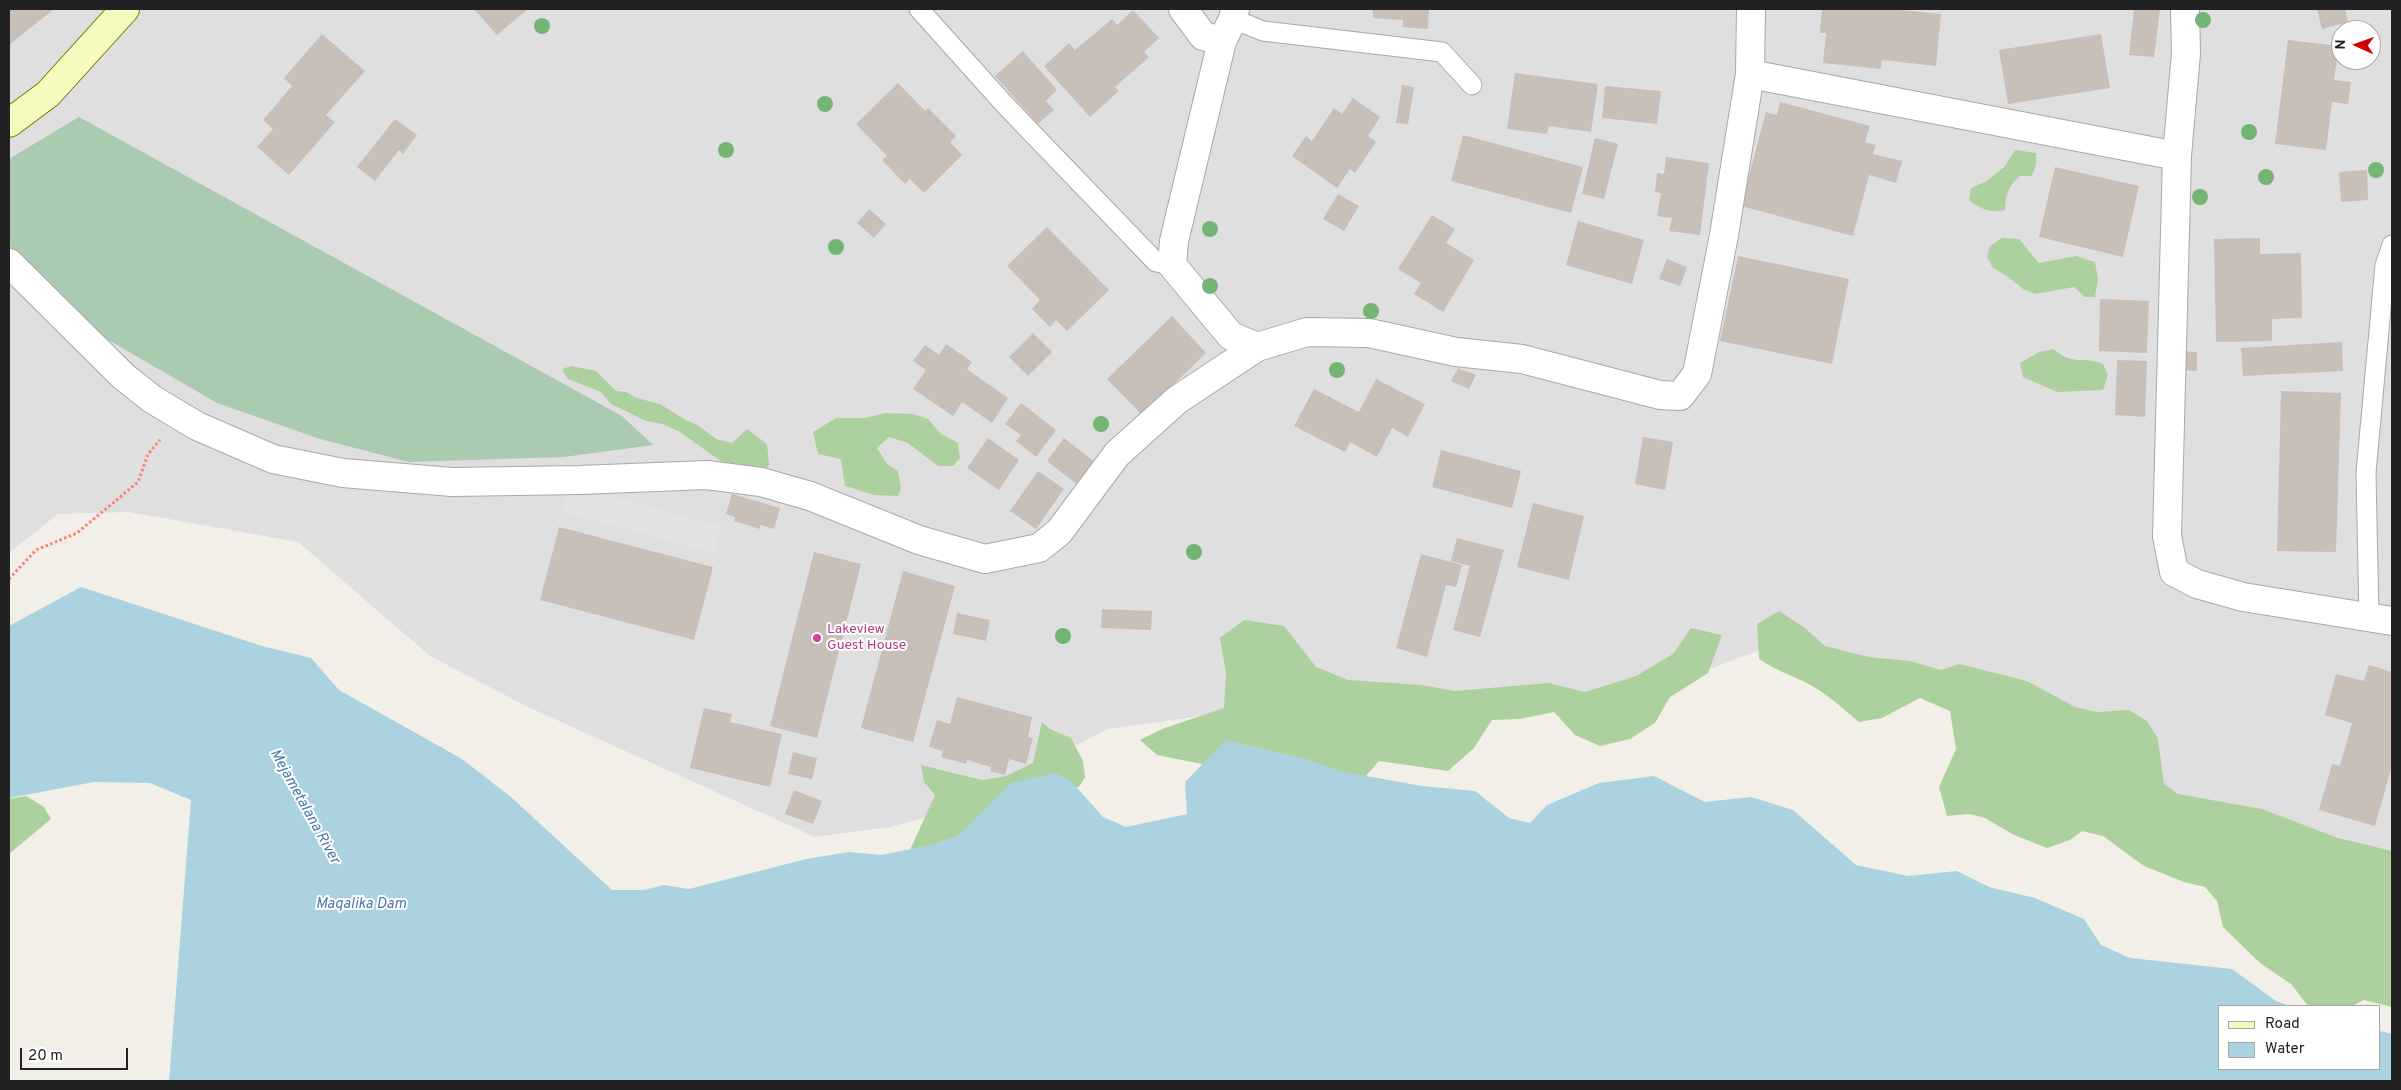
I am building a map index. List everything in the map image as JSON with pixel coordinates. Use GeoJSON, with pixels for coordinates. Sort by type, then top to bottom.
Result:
{"type":"FeatureCollection","features":[{"type":"Feature","properties":{"kind":"main road"},"geometry":{"type":"LineString","coordinates":[[9,123],[48,94],[125,9]]}},
{"type":"Feature","properties":{"kind":"street"},"geometry":{"type":"LineString","coordinates":[[1183,9],[1203,36],[1230,23]]}},
{"type":"Feature","properties":{"kind":"street"},"geometry":{"type":"LineString","coordinates":[[9,263],[123,376],[152,398],[197,426],[273,459],[343,473],[452,482],[580,480],[707,475],[761,482],[810,496],[919,540],[985,560],[1039,548],[1059,532],[1124,447],[1177,400],[1257,347],[1307,332],[1369,333],[1456,352],[1522,359],[1660,395],[1680,396],[1697,374],[1722,244],[1750,74],[1751,9]]}},
{"type":"Feature","properties":{"kind":"street"},"geometry":{"type":"LineString","coordinates":[[2186,9],[2186,53],[2177,156],[2167,536],[2174,572],[2197,584],[2243,597],[2380,619]]}},
{"type":"Feature","properties":{"kind":"street"},"geometry":{"type":"LineString","coordinates":[[1230,23],[1174,241],[1172,265],[1231,336],[1257,347]]}},
{"type":"Feature","properties":{"kind":"street"},"geometry":{"type":"LineString","coordinates":[[1750,74],[2177,156]]}},
{"type":"Feature","properties":{"kind":"lane"},"geometry":{"type":"LineString","coordinates":[[920,9],[1005,105],[1156,262],[1172,265]]}},
{"type":"Feature","properties":{"kind":"lane"},"geometry":{"type":"LineString","coordinates":[[1230,23],[1263,31],[1442,52],[1472,85]]}},
{"type":"Feature","properties":{"kind":"lane"},"geometry":{"type":"LineString","coordinates":[[2380,619],[2366,473],[2385,265],[2392,245]]}},
{"type":"Feature","properties":{"kind":"path"},"geometry":{"type":"LineString","coordinates":[[9,579],[36,550],[77,533],[138,482],[148,454],[180,415]]}},
{"type":"Feature","properties":{"kind":"shaded area"},"geometry":{"type":"Polygon","coordinates":[[[9,9],[2392,9],[2392,873],[2057,771],[1955,695],[1775,644],[1640,696],[1261,708],[1107,729],[961,808],[890,827],[815,837],[528,707],[430,656],[298,542],[129,512],[58,514],[9,553],[9,9]]]}},
{"type":"Feature","properties":{"kind":"shaded area"},"geometry":{"type":"Polygon","coordinates":[[[567,496],[616,497],[722,527],[713,553],[561,511],[567,496]]]}},
{"type":"Feature","properties":{"kind":"green space"},"geometry":{"type":"Polygon","coordinates":[[[79,117],[622,416],[653,445],[564,457],[409,462],[320,439],[217,403],[93,331],[9,246],[9,159],[79,117]]]}},
{"type":"Feature","properties":{"kind":"green space"},"geometry":{"type":"Polygon","coordinates":[[[2015,150],[2036,153],[2036,165],[2031,176],[2020,176],[2010,187],[2005,210],[1986,210],[1969,200],[1971,188],[1987,181],[2005,166],[2015,150]]]}},
{"type":"Feature","properties":{"kind":"green space"},"geometry":{"type":"Polygon","coordinates":[[[2002,238],[2019,239],[2039,263],[2076,256],[2095,262],[2098,279],[2095,297],[2085,297],[2074,287],[2035,294],[2023,289],[1993,268],[1987,257],[1990,246],[2002,238]]]}},
{"type":"Feature","properties":{"kind":"green space"},"geometry":{"type":"Polygon","coordinates":[[[2053,349],[2067,358],[2089,360],[2103,364],[2108,375],[2103,390],[2057,392],[2023,377],[2020,363],[2039,352],[2053,349]]]}},
{"type":"Feature","properties":{"kind":"green space"},"geometry":{"type":"Polygon","coordinates":[[[571,366],[596,371],[616,391],[626,392],[637,398],[660,404],[699,426],[716,439],[732,443],[747,429],[767,444],[769,465],[763,473],[733,470],[680,432],[662,424],[646,421],[611,404],[601,392],[568,379],[562,369],[571,366]]]}},
{"type":"Feature","properties":{"kind":"green space"},"geometry":{"type":"Polygon","coordinates":[[[885,413],[914,414],[928,419],[941,434],[958,443],[960,458],[953,466],[938,466],[908,443],[889,437],[877,448],[887,464],[898,471],[901,488],[898,496],[874,495],[845,486],[841,459],[818,454],[813,432],[836,418],[865,418],[885,413]]]}},
{"type":"Feature","properties":{"kind":"green space"},"geometry":{"type":"Polygon","coordinates":[[[1779,611],[1805,628],[1825,646],[1869,657],[1910,661],[1941,670],[1959,664],[2027,681],[2075,707],[2097,712],[2129,710],[2147,721],[2158,739],[2164,784],[2178,794],[2262,809],[2338,838],[2392,851],[2392,1007],[2364,1000],[2354,1005],[2307,1005],[2291,984],[2260,963],[2223,927],[2217,901],[2205,887],[2184,882],[2144,866],[2103,836],[2082,831],[2070,840],[2047,848],[2014,835],[1985,818],[1969,814],[1947,816],[1939,787],[1956,749],[1950,711],[1920,698],[1882,718],[1859,722],[1833,700],[1805,682],[1759,659],[1757,624],[1779,611]]]}},
{"type":"Feature","properties":{"kind":"green space"},"geometry":{"type":"Polygon","coordinates":[[[1244,620],[1284,626],[1316,667],[1348,680],[1421,685],[1455,691],[1548,683],[1585,692],[1636,676],[1673,654],[1691,628],[1722,635],[1708,673],[1670,697],[1655,723],[1630,739],[1600,746],[1575,735],[1554,712],[1520,719],[1492,720],[1474,748],[1448,771],[1379,761],[1358,785],[1227,769],[1157,755],[1140,740],[1162,729],[1224,708],[1226,673],[1220,638],[1244,620]]]}},
{"type":"Feature","properties":{"kind":"green space"},"geometry":{"type":"Polygon","coordinates":[[[1042,722],[1050,729],[1071,738],[1083,761],[1085,777],[1079,787],[1057,792],[975,864],[910,850],[935,795],[924,782],[921,765],[982,780],[1006,776],[1033,763],[1042,722]]]}},
{"type":"Feature","properties":{"kind":"green space"},"geometry":{"type":"Polygon","coordinates":[[[26,796],[44,807],[51,819],[9,854],[9,799],[26,796]]]}},
{"type":"Feature","properties":{"kind":"water","name":"Maqalika Dam"},"geometry":{"type":"Polygon","coordinates":[[[81,587],[262,646],[311,658],[339,690],[462,759],[511,797],[612,890],[644,890],[664,885],[689,889],[806,859],[849,852],[881,855],[931,845],[959,835],[1011,783],[1055,773],[1071,781],[1103,817],[1126,827],[1187,814],[1185,782],[1226,740],[1307,759],[1339,771],[1422,786],[1475,791],[1509,818],[1530,823],[1547,805],[1599,783],[1654,776],[1705,802],[1751,797],[1793,810],[1856,865],[1908,876],[1957,871],[1989,887],[2035,898],[2084,919],[2101,945],[2130,958],[2232,969],[2276,1001],[2287,1005],[2218,1005],[2218,1070],[2381,1070],[2381,1031],[2392,1034],[2392,1081],[169,1081],[191,800],[150,783],[94,782],[9,798],[9,626],[81,587]]]}},
{"type":"Feature","properties":{"kind":"building"},"geometry":{"type":"Polygon","coordinates":[[[9,9],[54,9],[9,45],[9,9]]]}},
{"type":"Feature","properties":{"kind":"building"},"geometry":{"type":"Polygon","coordinates":[[[474,9],[528,9],[497,35],[474,9]]]}},
{"type":"Feature","properties":{"kind":"building"},"geometry":{"type":"Polygon","coordinates":[[[1373,9],[1429,9],[1428,29],[1403,27],[1403,20],[1373,18],[1373,9]]]}},
{"type":"Feature","properties":{"kind":"building"},"geometry":{"type":"Polygon","coordinates":[[[1822,9],[1890,9],[1941,14],[1936,66],[1882,60],[1881,69],[1823,63],[1826,33],[1820,33],[1822,9]]]}},
{"type":"Feature","properties":{"kind":"building"},"geometry":{"type":"Polygon","coordinates":[[[2134,9],[2160,9],[2154,57],[2129,55],[2134,9]]]}},
{"type":"Feature","properties":{"kind":"building"},"geometry":{"type":"Polygon","coordinates":[[[2317,9],[2345,9],[2348,20],[2331,20],[2331,27],[2322,29],[2317,9]]]}},
{"type":"Feature","properties":{"kind":"building"},"geometry":{"type":"Polygon","coordinates":[[[1133,10],[1159,38],[1144,52],[1149,57],[1115,87],[1119,91],[1090,117],[1044,66],[1069,43],[1075,50],[1112,19],[1117,25],[1133,10]]]}},
{"type":"Feature","properties":{"kind":"building"},"geometry":{"type":"Polygon","coordinates":[[[322,34],[365,71],[326,115],[335,122],[289,175],[257,147],[273,129],[263,120],[292,86],[284,78],[322,34]]]}},
{"type":"Feature","properties":{"kind":"building"},"geometry":{"type":"Polygon","coordinates":[[[2101,34],[2110,88],[2008,104],[1999,50],[2101,34]]]}},
{"type":"Feature","properties":{"kind":"building"},"geometry":{"type":"Polygon","coordinates":[[[2288,40],[2331,45],[2331,70],[2335,70],[2334,80],[2351,82],[2348,104],[2332,102],[2326,150],[2275,144],[2288,40]]]}},
{"type":"Feature","properties":{"kind":"building"},"geometry":{"type":"Polygon","coordinates":[[[1023,51],[1057,90],[1046,101],[1054,110],[1038,124],[995,76],[1023,51]]]}},
{"type":"Feature","properties":{"kind":"building"},"geometry":{"type":"Polygon","coordinates":[[[1515,73],[1598,84],[1591,132],[1549,126],[1547,134],[1507,129],[1515,73]]]}},
{"type":"Feature","properties":{"kind":"building"},"geometry":{"type":"Polygon","coordinates":[[[898,83],[925,111],[928,108],[956,136],[950,142],[962,155],[924,193],[910,179],[905,184],[882,160],[887,156],[856,124],[898,83]]]}},
{"type":"Feature","properties":{"kind":"building"},"geometry":{"type":"Polygon","coordinates":[[[1402,85],[1414,87],[1408,124],[1396,123],[1402,85]]]}},
{"type":"Feature","properties":{"kind":"building"},"geometry":{"type":"Polygon","coordinates":[[[1605,86],[1661,91],[1657,124],[1602,118],[1605,86]]]}},
{"type":"Feature","properties":{"kind":"building"},"geometry":{"type":"Polygon","coordinates":[[[1353,98],[1380,117],[1368,136],[1376,142],[1355,173],[1350,169],[1337,188],[1292,156],[1306,136],[1312,141],[1334,108],[1342,114],[1353,98]]]}},
{"type":"Feature","properties":{"kind":"building"},"geometry":{"type":"Polygon","coordinates":[[[1780,102],[1870,126],[1865,142],[1876,145],[1873,154],[1902,161],[1896,183],[1869,175],[1853,236],[1741,206],[1766,112],[1777,115],[1780,102]]]}},
{"type":"Feature","properties":{"kind":"building"},"geometry":{"type":"Polygon","coordinates":[[[395,119],[417,135],[403,154],[399,150],[375,181],[357,167],[395,119]]]}},
{"type":"Feature","properties":{"kind":"building"},"geometry":{"type":"Polygon","coordinates":[[[1463,135],[1583,167],[1571,213],[1451,181],[1463,135]]]}},
{"type":"Feature","properties":{"kind":"building"},"geometry":{"type":"Polygon","coordinates":[[[1595,138],[1618,144],[1604,199],[1582,194],[1595,138]]]}},
{"type":"Feature","properties":{"kind":"building"},"geometry":{"type":"Polygon","coordinates":[[[1666,157],[1709,163],[1700,235],[1669,231],[1672,218],[1657,216],[1661,193],[1655,192],[1657,173],[1664,174],[1666,157]]]}},
{"type":"Feature","properties":{"kind":"building"},"geometry":{"type":"Polygon","coordinates":[[[2055,167],[2139,186],[2123,257],[2039,237],[2055,167]]]}},
{"type":"Feature","properties":{"kind":"building"},"geometry":{"type":"Polygon","coordinates":[[[2367,170],[2368,200],[2341,202],[2339,172],[2367,170]]]}},
{"type":"Feature","properties":{"kind":"building"},"geometry":{"type":"Polygon","coordinates":[[[1338,194],[1359,206],[1344,231],[1323,219],[1338,194]]]}},
{"type":"Feature","properties":{"kind":"building"},"geometry":{"type":"Polygon","coordinates":[[[869,209],[886,224],[874,238],[857,223],[869,209]]]}},
{"type":"Feature","properties":{"kind":"building"},"geometry":{"type":"Polygon","coordinates":[[[1432,215],[1455,229],[1446,243],[1474,260],[1443,312],[1414,294],[1421,283],[1398,269],[1432,215]]]}},
{"type":"Feature","properties":{"kind":"building"},"geometry":{"type":"Polygon","coordinates":[[[1578,221],[1644,240],[1632,284],[1566,265],[1578,221]]]}},
{"type":"Feature","properties":{"kind":"building"},"geometry":{"type":"Polygon","coordinates":[[[1047,227],[1109,290],[1067,331],[1056,320],[1050,327],[1032,309],[1040,300],[1007,266],[1047,227]]]}},
{"type":"Feature","properties":{"kind":"building"},"geometry":{"type":"Polygon","coordinates":[[[2260,238],[2260,254],[2301,253],[2302,318],[2272,319],[2272,341],[2216,342],[2214,239],[2260,238]]]}},
{"type":"Feature","properties":{"kind":"building"},"geometry":{"type":"Polygon","coordinates":[[[1738,256],[1849,279],[1832,364],[1720,341],[1738,256]]]}},
{"type":"Feature","properties":{"kind":"building"},"geometry":{"type":"Polygon","coordinates":[[[1667,259],[1687,267],[1680,286],[1659,279],[1667,259]]]}},
{"type":"Feature","properties":{"kind":"building"},"geometry":{"type":"Polygon","coordinates":[[[2100,299],[2149,301],[2147,353],[2099,351],[2100,299]]]}},
{"type":"Feature","properties":{"kind":"building"},"geometry":{"type":"Polygon","coordinates":[[[1172,316],[1206,353],[1142,415],[1107,379],[1172,316]]]}},
{"type":"Feature","properties":{"kind":"building"},"geometry":{"type":"Polygon","coordinates":[[[1033,333],[1052,352],[1028,376],[1009,357],[1033,333]]]}},
{"type":"Feature","properties":{"kind":"building"},"geometry":{"type":"Polygon","coordinates":[[[2342,342],[2343,371],[2243,376],[2241,348],[2342,342]]]}},
{"type":"Feature","properties":{"kind":"building"},"geometry":{"type":"Polygon","coordinates":[[[946,344],[972,362],[967,369],[1008,398],[992,423],[962,402],[953,416],[913,389],[926,370],[913,361],[925,345],[939,355],[946,344]]]}},
{"type":"Feature","properties":{"kind":"building"},"geometry":{"type":"Polygon","coordinates":[[[2180,351],[2197,352],[2197,371],[2180,370],[2180,351]]]}},
{"type":"Feature","properties":{"kind":"building"},"geometry":{"type":"Polygon","coordinates":[[[2117,360],[2147,361],[2145,417],[2115,415],[2117,360]]]}},
{"type":"Feature","properties":{"kind":"building"},"geometry":{"type":"Polygon","coordinates":[[[1458,368],[1476,375],[1469,389],[1451,381],[1458,368]]]}},
{"type":"Feature","properties":{"kind":"building"},"geometry":{"type":"Polygon","coordinates":[[[1376,379],[1425,404],[1408,437],[1392,428],[1377,457],[1350,442],[1345,452],[1294,426],[1314,389],[1359,412],[1376,379]]]}},
{"type":"Feature","properties":{"kind":"building"},"geometry":{"type":"Polygon","coordinates":[[[2281,391],[2341,393],[2336,552],[2277,551],[2281,391]]]}},
{"type":"Feature","properties":{"kind":"building"},"geometry":{"type":"Polygon","coordinates":[[[1021,403],[1056,430],[1036,457],[1016,441],[1021,435],[1005,424],[1021,403]]]}},
{"type":"Feature","properties":{"kind":"building"},"geometry":{"type":"Polygon","coordinates":[[[1643,437],[1673,442],[1665,490],[1635,484],[1643,437]]]}},
{"type":"Feature","properties":{"kind":"building"},"geometry":{"type":"Polygon","coordinates":[[[988,438],[1019,460],[999,490],[967,468],[988,438]]]}},
{"type":"Feature","properties":{"kind":"building"},"geometry":{"type":"Polygon","coordinates":[[[1064,438],[1096,463],[1079,486],[1047,461],[1064,438]]]}},
{"type":"Feature","properties":{"kind":"building"},"geometry":{"type":"Polygon","coordinates":[[[1441,450],[1521,471],[1512,508],[1432,487],[1441,450]]]}},
{"type":"Feature","properties":{"kind":"building"},"geometry":{"type":"Polygon","coordinates":[[[1038,471],[1064,489],[1036,529],[1010,511],[1038,471]]]}},
{"type":"Feature","properties":{"kind":"building"},"geometry":{"type":"Polygon","coordinates":[[[732,494],[780,508],[774,529],[760,525],[760,529],[734,521],[735,517],[726,514],[732,494]]]}},
{"type":"Feature","properties":{"kind":"building"},"geometry":{"type":"Polygon","coordinates":[[[1533,503],[1584,516],[1569,580],[1517,567],[1533,503]]]}},
{"type":"Feature","properties":{"kind":"building"},"geometry":{"type":"Polygon","coordinates":[[[559,527],[713,567],[694,640],[540,600],[559,527]]]}},
{"type":"Feature","properties":{"kind":"building"},"geometry":{"type":"Polygon","coordinates":[[[1457,538],[1504,550],[1480,637],[1453,630],[1470,566],[1451,561],[1457,538]]]}},
{"type":"Feature","properties":{"kind":"building"},"geometry":{"type":"Polygon","coordinates":[[[814,552],[861,564],[817,738],[770,726],[814,552]]]}},
{"type":"Feature","properties":{"kind":"building"},"geometry":{"type":"Polygon","coordinates":[[[1421,554],[1462,565],[1456,587],[1446,585],[1427,657],[1396,648],[1421,554]]]}},
{"type":"Feature","properties":{"kind":"building"},"geometry":{"type":"Polygon","coordinates":[[[903,571],[955,586],[913,742],[861,728],[903,571]]]}},
{"type":"Feature","properties":{"kind":"building"},"geometry":{"type":"Polygon","coordinates":[[[1102,609],[1152,611],[1151,630],[1101,628],[1102,609]]]}},
{"type":"Feature","properties":{"kind":"building"},"geometry":{"type":"Polygon","coordinates":[[[957,613],[990,620],[986,641],[953,634],[957,613]]]}},
{"type":"Feature","properties":{"kind":"building"},"geometry":{"type":"Polygon","coordinates":[[[2369,665],[2392,672],[2392,765],[2375,826],[2319,810],[2332,764],[2340,766],[2352,723],[2325,715],[2336,674],[2364,681],[2369,665]]]}},
{"type":"Feature","properties":{"kind":"building"},"geometry":{"type":"Polygon","coordinates":[[[957,697],[1032,717],[1028,737],[1033,738],[1026,764],[1009,759],[1005,775],[990,771],[991,767],[967,760],[966,764],[941,757],[943,751],[929,747],[937,720],[950,724],[957,697]]]}},
{"type":"Feature","properties":{"kind":"building"},"geometry":{"type":"Polygon","coordinates":[[[704,708],[732,714],[730,722],[782,734],[770,787],[690,768],[704,708]]]}},
{"type":"Feature","properties":{"kind":"building"},"geometry":{"type":"Polygon","coordinates":[[[793,752],[817,758],[812,779],[788,774],[793,752]]]}},
{"type":"Feature","properties":{"kind":"building"},"geometry":{"type":"Polygon","coordinates":[[[794,790],[822,801],[813,824],[785,814],[794,790]]]}},
{"type":"Feature","properties":{"kind":"place","name":"Lakeview Guest House"},"geometry":{"type":"Point","coordinates":[817,638]}},
{"type":"Feature","properties":{"kind":"water label","name":"Mejametalana River"},"geometry":{"type":"Point","coordinates":[304,807]}}]}
